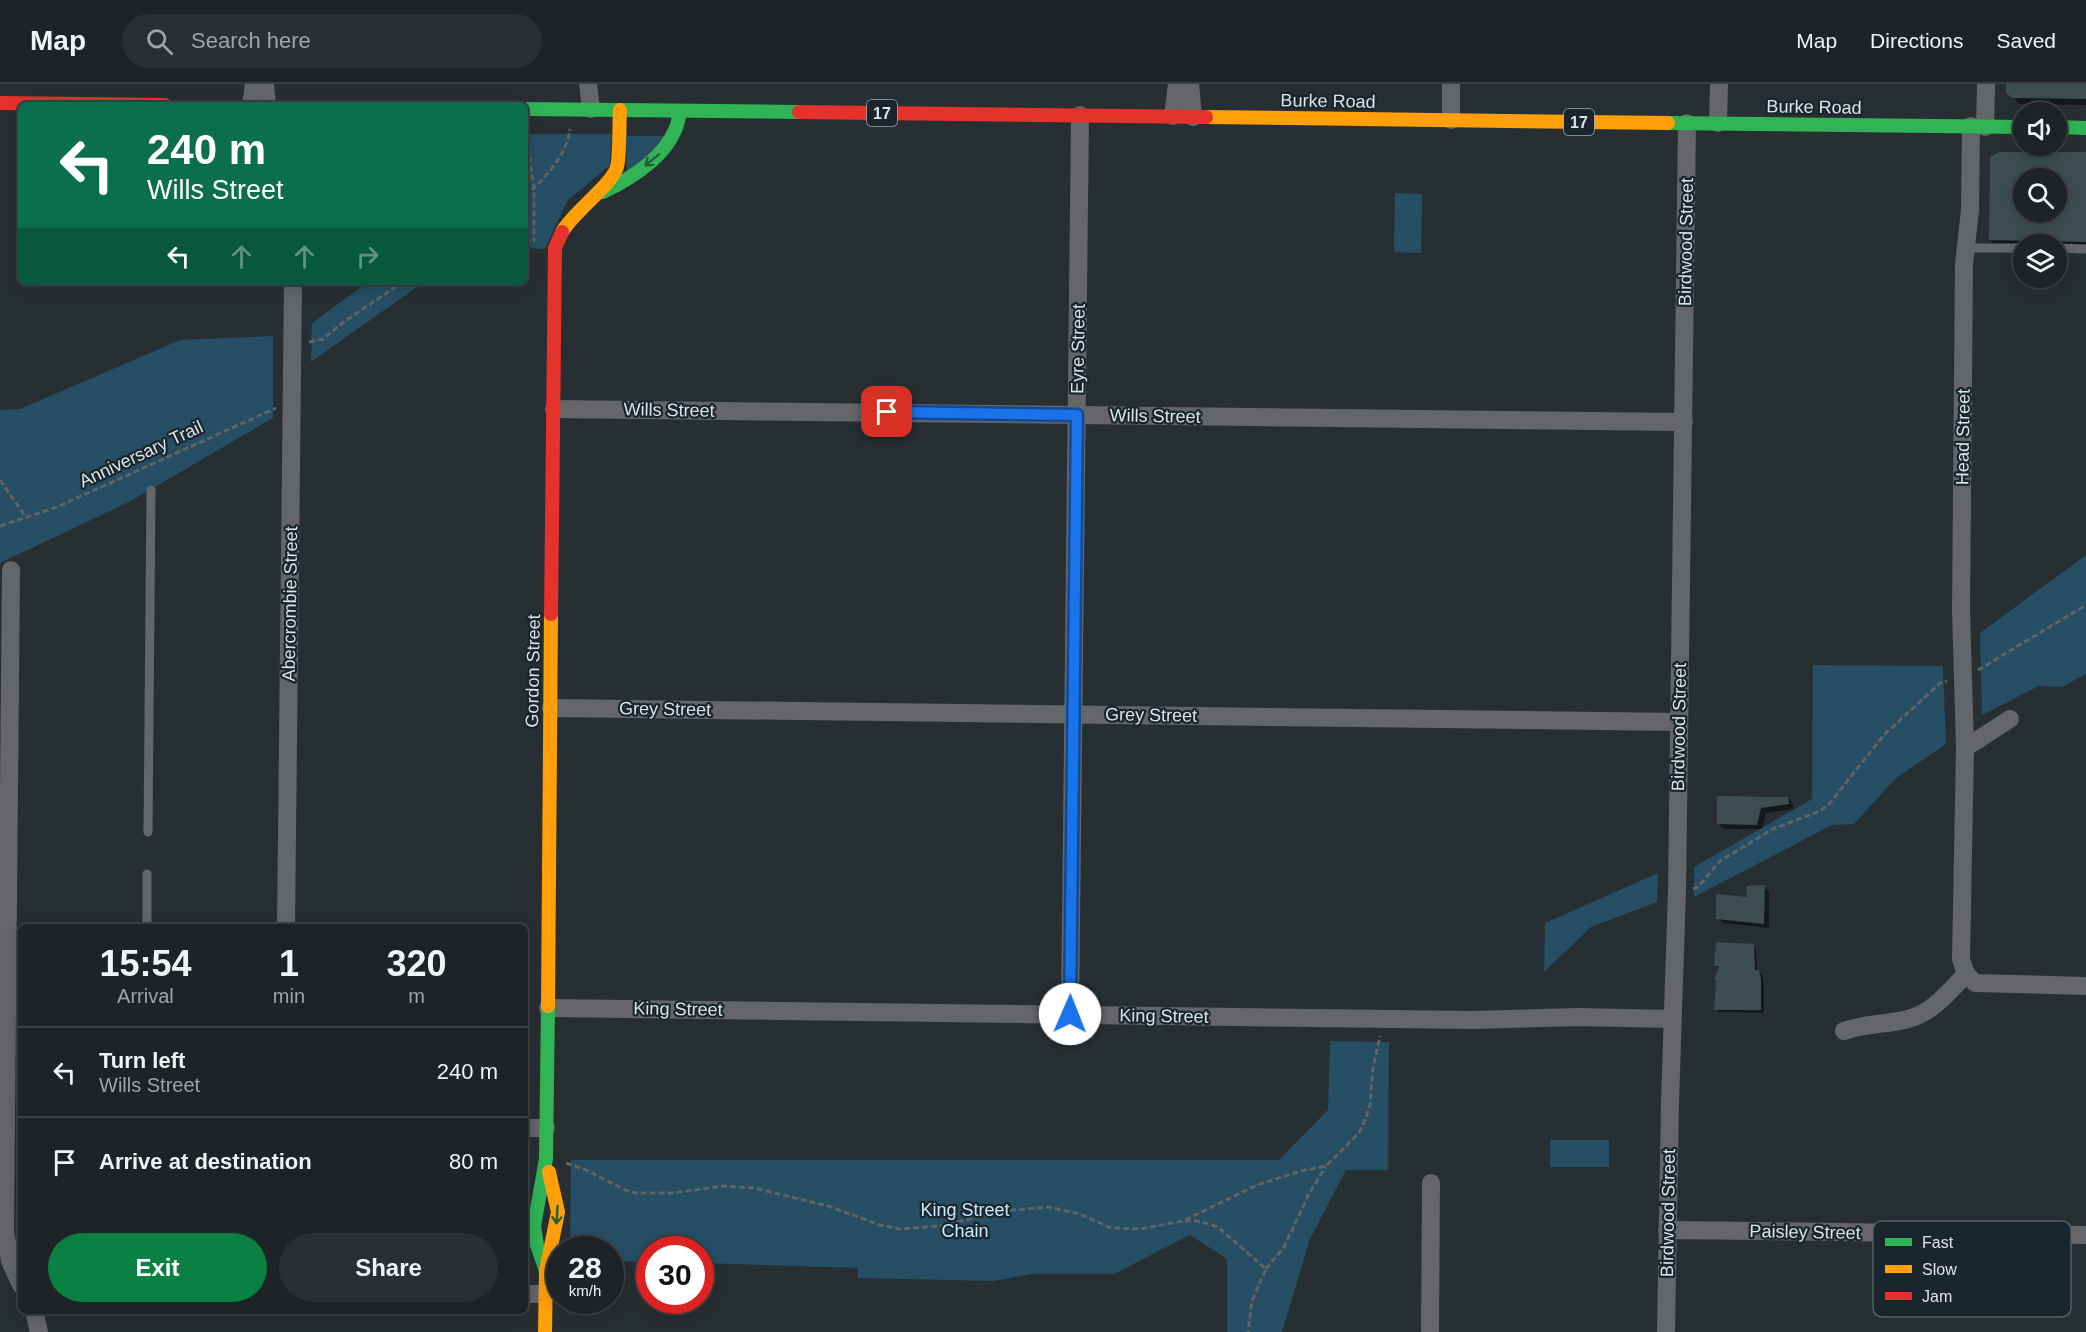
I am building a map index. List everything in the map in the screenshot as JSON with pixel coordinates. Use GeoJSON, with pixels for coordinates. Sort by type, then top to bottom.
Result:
{"type":"FeatureCollection","features":[{"type":"Feature","properties":{"kind":"main road"},"geometry":{"type":"LineString","coordinates":[[0,103],[18,103]]}},
{"type":"Feature","properties":{"kind":"main road","name":"Burke Road"},"geometry":{"type":"LineString","coordinates":[[528,109],[2013,127]]}},
{"type":"Feature","properties":{"kind":"main road","name":"Gordon Street"},"geometry":{"type":"LineString","coordinates":[[546,1271],[537,1245],[534,1226],[546,1159],[555,248],[558,236],[567,221],[613,174],[616,166],[620,110]]}},
{"type":"Feature","properties":{"kind":"main road","name":"Gordon Street"},"geometry":{"type":"LineString","coordinates":[[592,197],[615,187],[661,152],[674,134],[680,111]]}},
{"type":"Feature","properties":{"kind":"main road"},"geometry":{"type":"LineString","coordinates":[[2067,127],[2086,128]]}},
{"type":"Feature","properties":{"kind":"main road","name":"Gordon Street"},"geometry":{"type":"LineString","coordinates":[[546,1159],[558,1212],[553,1236]]}},
{"type":"Feature","properties":{"kind":"main road","name":"Gordon Street"},"geometry":{"type":"LineString","coordinates":[[545,1332],[546,1294]]}},
{"type":"Feature","properties":{"kind":"street"},"geometry":{"type":"LineString","coordinates":[[251,102],[254,84]]}},
{"type":"Feature","properties":{"kind":"street"},"geometry":{"type":"LineString","coordinates":[[265,84],[267,102]]}},
{"type":"Feature","properties":{"kind":"street"},"geometry":{"type":"LineString","coordinates":[[588,84],[591,110]]}},
{"type":"Feature","properties":{"kind":"street"},"geometry":{"type":"LineString","coordinates":[[1173,116],[1177,84]]}},
{"type":"Feature","properties":{"kind":"street"},"geometry":{"type":"LineString","coordinates":[[1190,84],[1193,117]]}},
{"type":"Feature","properties":{"kind":"street"},"geometry":{"type":"LineString","coordinates":[[1451,84],[1451,120]]}},
{"type":"Feature","properties":{"kind":"street"},"geometry":{"type":"LineString","coordinates":[[1718,123],[1719,84]]}},
{"type":"Feature","properties":{"kind":"street","name":"Head Street"},"geometry":{"type":"LineString","coordinates":[[1966,974],[1961,959],[1965,748],[1961,610],[1965,248],[1978,127],[1986,84]]}},
{"type":"Feature","properties":{"kind":"street","name":"Eyre Street"},"geometry":{"type":"LineString","coordinates":[[1070,1014],[1080,115]]}},
{"type":"Feature","properties":{"kind":"street","name":"Birdwood Street"},"geometry":{"type":"LineString","coordinates":[[1666,1332],[1672,1019],[1677,891],[1688,123]]}},
{"type":"Feature","properties":{"kind":"street","name":"Abercrombie Street"},"geometry":{"type":"LineString","coordinates":[[286,924],[293,285]]}},
{"type":"Feature","properties":{"kind":"street","name":"Wills Street"},"geometry":{"type":"LineString","coordinates":[[554,409],[1684,422]]}},
{"type":"Feature","properties":{"kind":"street"},"geometry":{"type":"LineString","coordinates":[[11,570],[5,719],[4,996],[14,1015],[3,1132],[6,1247],[18,1278]]}},
{"type":"Feature","properties":{"kind":"street","name":"Grey Street"},"geometry":{"type":"LineString","coordinates":[[551,708],[1679,722]]}},
{"type":"Feature","properties":{"kind":"street"},"geometry":{"type":"LineString","coordinates":[[1965,748],[2010,718]]}},
{"type":"Feature","properties":{"kind":"street"},"geometry":{"type":"LineString","coordinates":[[1844,1031],[1862,1025],[1892,1022],[1917,1016],[1937,1004],[1966,974],[1970,980],[1980,984],[2086,986]]}},
{"type":"Feature","properties":{"kind":"street","name":"King Street"},"geometry":{"type":"LineString","coordinates":[[548,1008],[1472,1020],[1578,1017],[1672,1019]]}},
{"type":"Feature","properties":{"kind":"street"},"geometry":{"type":"LineString","coordinates":[[528,1128],[546,1128]]}},
{"type":"Feature","properties":{"kind":"street"},"geometry":{"type":"LineString","coordinates":[[1430,1332],[1431,1183]]}},
{"type":"Feature","properties":{"kind":"street","name":"Paisley Street"},"geometry":{"type":"LineString","coordinates":[[1667,1230],[1873,1232]]}},
{"type":"Feature","properties":{"kind":"street","name":"Paisley Street"},"geometry":{"type":"LineString","coordinates":[[2071,1235],[2086,1235]]}},
{"type":"Feature","properties":{"kind":"street"},"geometry":{"type":"LineString","coordinates":[[528,1294],[546,1294]]}},
{"type":"Feature","properties":{"kind":"street"},"geometry":{"type":"LineString","coordinates":[[35,1314],[39,1332]]}},
{"type":"Feature","properties":{"kind":"lane"},"geometry":{"type":"LineString","coordinates":[[1965,248],[2013,248]]}},
{"type":"Feature","properties":{"kind":"lane"},"geometry":{"type":"LineString","coordinates":[[2067,248],[2086,249]]}},
{"type":"Feature","properties":{"kind":"lane"},"geometry":{"type":"LineString","coordinates":[[148,832],[151,490]]}},
{"type":"Feature","properties":{"kind":"lane"},"geometry":{"type":"LineString","coordinates":[[147,874],[147,924]]}},
{"type":"Feature","properties":{"kind":"path"},"geometry":{"type":"LineString","coordinates":[[528,193],[556,163],[566,146],[570,132],[571,109]]}},
{"type":"Feature","properties":{"kind":"path"},"geometry":{"type":"LineString","coordinates":[[528,147],[534,188],[534,242]]}},
{"type":"Feature","properties":{"kind":"path"},"geometry":{"type":"LineString","coordinates":[[293,342],[305,343],[323,339],[345,321],[399,285]]}},
{"type":"Feature","properties":{"kind":"path","name":"Anniversary Trail"},"geometry":{"type":"LineString","coordinates":[[0,526],[63,505],[292,401]]}},
{"type":"Feature","properties":{"kind":"path"},"geometry":{"type":"LineString","coordinates":[[0,480],[26,516]]}},
{"type":"Feature","properties":{"kind":"path"},"geometry":{"type":"LineString","coordinates":[[1677,891],[1692,890],[1698,887],[1720,861],[1773,829],[1820,811],[1829,804],[1884,735],[1940,683],[1963,680],[2086,605]]}},
{"type":"Feature","properties":{"kind":"path"},"geometry":{"type":"LineString","coordinates":[[1248,1332],[1252,1301],[1266,1269],[1284,1247],[1310,1192],[1326,1166],[1359,1133],[1365,1120],[1370,1105],[1373,1068],[1379,1039]]}},
{"type":"Feature","properties":{"kind":"path"},"geometry":{"type":"LineString","coordinates":[[546,1159],[573,1165],[624,1191],[672,1193],[723,1186],[754,1188],[828,1206],[880,1225],[900,1229],[941,1227],[1001,1211],[1048,1207],[1080,1214],[1111,1228],[1124,1230],[1183,1221],[1204,1222],[1218,1227],[1266,1269]]}},
{"type":"Feature","properties":{"kind":"path"},"geometry":{"type":"LineString","coordinates":[[1183,1221],[1280,1176],[1326,1166]]}},
{"type":"Feature","properties":{"kind":"green space"},"geometry":{"type":"Polygon","coordinates":[[[528,134],[612,134],[610,165],[567,201],[545,249],[528,248],[528,134]]]}},
{"type":"Feature","properties":{"kind":"green space"},"geometry":{"type":"Polygon","coordinates":[[[626,136],[668,136],[627,174],[626,136]]]}},
{"type":"Feature","properties":{"kind":"green space"},"geometry":{"type":"Polygon","coordinates":[[[1395,193],[1422,194],[1421,253],[1394,252],[1395,193]]]}},
{"type":"Feature","properties":{"kind":"green space"},"geometry":{"type":"Polygon","coordinates":[[[364,285],[420,285],[311,362],[312,323],[364,285]]]}},
{"type":"Feature","properties":{"kind":"green space"},"geometry":{"type":"Polygon","coordinates":[[[273,336],[273,418],[129,502],[0,563],[0,410],[20,409],[180,340],[273,336]]]}},
{"type":"Feature","properties":{"kind":"green space"},"geometry":{"type":"Polygon","coordinates":[[[2086,555],[2086,674],[2062,687],[2039,686],[1982,715],[1980,633],[2086,555]]]}},
{"type":"Feature","properties":{"kind":"green space"},"geometry":{"type":"Polygon","coordinates":[[[1813,665],[1943,666],[1946,744],[1895,779],[1854,824],[1832,825],[1694,897],[1694,867],[1812,799],[1813,665]]]}},
{"type":"Feature","properties":{"kind":"green space"},"geometry":{"type":"Polygon","coordinates":[[[1658,873],[1657,902],[1591,927],[1544,972],[1545,923],[1658,873]]]}},
{"type":"Feature","properties":{"kind":"green space","name":"King Street Chain"},"geometry":{"type":"Polygon","coordinates":[[[1330,1041],[1389,1042],[1388,1170],[1346,1170],[1310,1239],[1282,1332],[1227,1332],[1227,1259],[1190,1235],[1114,1274],[1032,1274],[994,1281],[858,1278],[858,1268],[714,1263],[714,1236],[636,1236],[636,1262],[624,1261],[624,1236],[570,1236],[571,1160],[1279,1160],[1328,1110],[1330,1041]]]}},
{"type":"Feature","properties":{"kind":"green space"},"geometry":{"type":"Polygon","coordinates":[[[1550,1140],[1609,1140],[1609,1167],[1550,1167],[1550,1140]]]}},
{"type":"Feature","properties":{"kind":"building"},"geometry":{"type":"Polygon","coordinates":[[[2006,84],[2086,84],[2086,99],[2012,98],[2006,93],[2006,84]]]}},
{"type":"Feature","properties":{"kind":"building"},"geometry":{"type":"Polygon","coordinates":[[[1999,152],[2013,152],[2013,156],[2067,156],[2067,152],[2086,152],[2086,242],[2067,242],[2067,234],[2013,234],[2013,240],[1989,240],[1990,157],[1999,152]]]}},
{"type":"Feature","properties":{"kind":"building"},"geometry":{"type":"Polygon","coordinates":[[[1717,796],[1788,797],[1789,804],[1761,808],[1757,825],[1717,824],[1717,796]]]}},
{"type":"Feature","properties":{"kind":"building"},"geometry":{"type":"Polygon","coordinates":[[[1765,885],[1764,924],[1716,919],[1716,894],[1747,897],[1746,886],[1765,885]]]}},
{"type":"Feature","properties":{"kind":"building"},"geometry":{"type":"Polygon","coordinates":[[[1716,942],[1754,944],[1755,970],[1759,970],[1761,980],[1761,1010],[1714,1010],[1716,980],[1714,980],[1719,966],[1714,966],[1716,942]]]}},
{"type":"Feature","properties":{"kind":"traffic: fast"},"geometry":{"type":"LineString","coordinates":[[528,109],[799,112]]}},
{"type":"Feature","properties":{"kind":"traffic: fast"},"geometry":{"type":"LineString","coordinates":[[603,192],[624,181],[654,159],[670,140],[680,111]]}},
{"type":"Feature","properties":{"kind":"traffic: fast"},"geometry":{"type":"LineString","coordinates":[[1668,123],[2013,127]]}},
{"type":"Feature","properties":{"kind":"traffic: fast"},"geometry":{"type":"LineString","coordinates":[[2067,127],[2086,128]]}},
{"type":"Feature","properties":{"kind":"traffic: fast"},"geometry":{"type":"LineString","coordinates":[[546,1271],[537,1245],[534,1226],[546,1159],[548,1006]]}},
{"type":"Feature","properties":{"kind":"traffic: slow"},"geometry":{"type":"LineString","coordinates":[[562,232],[608,182],[617,167],[620,110]]}},
{"type":"Feature","properties":{"kind":"traffic: slow"},"geometry":{"type":"LineString","coordinates":[[1206,117],[1668,123]]}},
{"type":"Feature","properties":{"kind":"traffic: slow"},"geometry":{"type":"LineString","coordinates":[[548,1006],[551,614]]}},
{"type":"Feature","properties":{"kind":"traffic: slow"},"geometry":{"type":"LineString","coordinates":[[545,1332],[546,1271],[558,1212],[549,1172]]}},
{"type":"Feature","properties":{"kind":"traffic: jam"},"geometry":{"type":"LineString","coordinates":[[0,103],[18,103]]}},
{"type":"Feature","properties":{"kind":"traffic: jam"},"geometry":{"type":"LineString","coordinates":[[799,112],[1206,117]]}},
{"type":"Feature","properties":{"kind":"traffic: jam"},"geometry":{"type":"LineString","coordinates":[[551,614],[555,248],[562,232]]}},
{"type":"Feature","properties":{"kind":"route"},"geometry":{"type":"LineString","coordinates":[[887,412],[1077,415],[1070,1014]]}}]}
